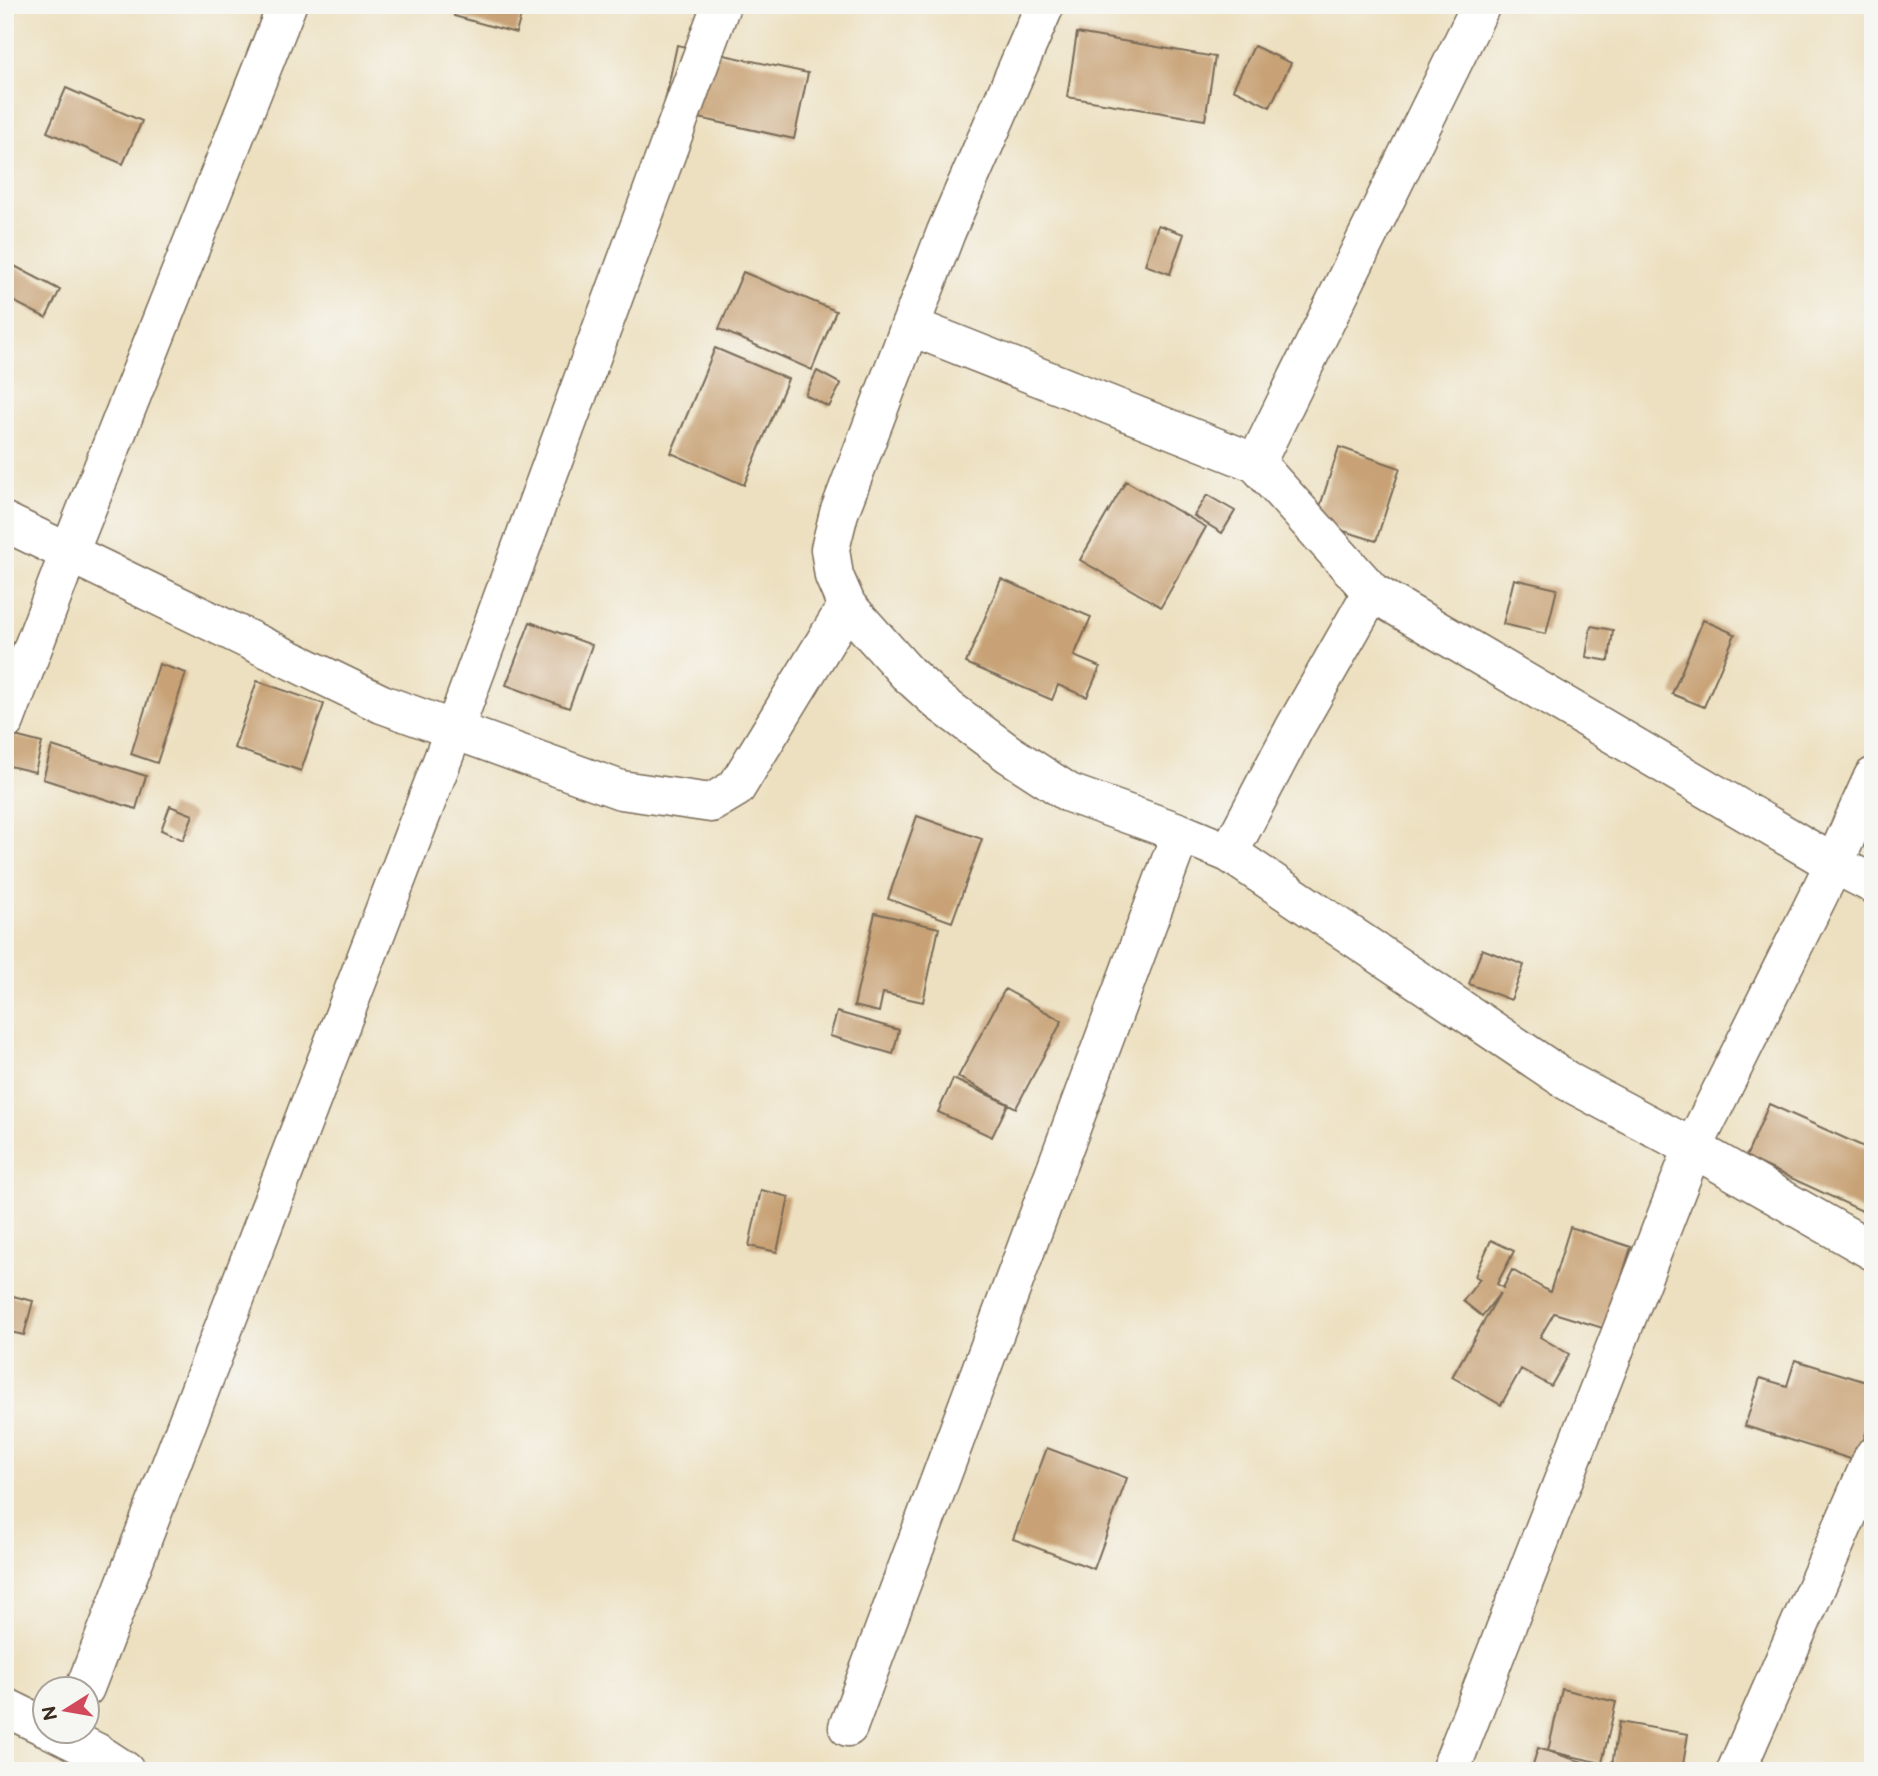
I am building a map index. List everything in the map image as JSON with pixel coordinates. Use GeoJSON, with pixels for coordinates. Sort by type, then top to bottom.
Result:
{"type":"FeatureCollection","features":[{"type":"Feature","properties":{"kind":"street"},"geometry":{"type":"LineString","coordinates":[[5,721],[287,5]]}},
{"type":"Feature","properties":{"kind":"street"},"geometry":{"type":"LineString","coordinates":[[91,1674],[454,730],[721,5]]}},
{"type":"Feature","properties":{"kind":"street"},"geometry":{"type":"LineString","coordinates":[[1045,5],[946,232],[839,513],[830,549],[834,576],[847,606],[884,649],[931,694],[1029,768],[1069,793],[1181,833],[1228,853],[1569,1082],[1693,1148],[1873,1251]]}},
{"type":"Feature","properties":{"kind":"street"},"geometry":{"type":"LineString","coordinates":[[1256,463],[1481,5]]}},
{"type":"Feature","properties":{"kind":"street"},"geometry":{"type":"LineString","coordinates":[[910,326],[1256,463],[1372,593],[1834,864],[1873,884]]}},
{"type":"Feature","properties":{"kind":"street"},"geometry":{"type":"LineString","coordinates":[[5,522],[382,704],[621,790],[710,803],[736,788],[847,606]]}},
{"type":"Feature","properties":{"kind":"street"},"geometry":{"type":"LineString","coordinates":[[1228,853],[1294,729],[1372,593]]}},
{"type":"Feature","properties":{"kind":"street"},"geometry":{"type":"LineString","coordinates":[[1450,1771],[1693,1148],[1834,864],[1873,777]]}},
{"type":"Feature","properties":{"kind":"street"},"geometry":{"type":"LineString","coordinates":[[848,1727],[1181,833]]}},
{"type":"Feature","properties":{"kind":"street"},"geometry":{"type":"LineString","coordinates":[[1735,1771],[1873,1457]]}},
{"type":"Feature","properties":{"kind":"street"},"geometry":{"type":"LineString","coordinates":[[5,1707],[77,1746]]}},
{"type":"Feature","properties":{"kind":"building"},"geometry":{"type":"Polygon","coordinates":[[[456,5],[524,5],[516,33],[454,16],[456,5]]]}},
{"type":"Feature","properties":{"kind":"building"},"geometry":{"type":"Polygon","coordinates":[[[1077,33],[1215,57],[1205,120],[1067,97],[1077,33]]]}},
{"type":"Feature","properties":{"kind":"building"},"geometry":{"type":"Polygon","coordinates":[[[677,45],[808,73],[794,139],[663,110],[677,45]]]}},
{"type":"Feature","properties":{"kind":"building"},"geometry":{"type":"Polygon","coordinates":[[[1254,46],[1291,63],[1270,107],[1233,89],[1254,46]]]}},
{"type":"Feature","properties":{"kind":"building"},"geometry":{"type":"Polygon","coordinates":[[[66,88],[142,121],[123,164],[47,132],[66,88]]]}},
{"type":"Feature","properties":{"kind":"building"},"geometry":{"type":"Polygon","coordinates":[[[1158,225],[1184,234],[1170,274],[1145,265],[1158,225]]]}},
{"type":"Feature","properties":{"kind":"building"},"geometry":{"type":"Polygon","coordinates":[[[5,261],[60,290],[46,318],[5,297],[5,261]]]}},
{"type":"Feature","properties":{"kind":"building"},"geometry":{"type":"Polygon","coordinates":[[[743,272],[836,311],[812,370],[719,329],[743,272]]]}},
{"type":"Feature","properties":{"kind":"building"},"geometry":{"type":"Polygon","coordinates":[[[715,348],[788,379],[744,485],[671,453],[715,348]]]}},
{"type":"Feature","properties":{"kind":"building"},"geometry":{"type":"Polygon","coordinates":[[[817,371],[841,384],[829,407],[805,395],[817,371]]]}},
{"type":"Feature","properties":{"kind":"building"},"geometry":{"type":"Polygon","coordinates":[[[1339,447],[1400,468],[1376,541],[1315,522],[1339,447]]]}},
{"type":"Feature","properties":{"kind":"building"},"geometry":{"type":"Polygon","coordinates":[[[1126,481],[1206,527],[1161,607],[1080,560],[1126,481]]]}},
{"type":"Feature","properties":{"kind":"building"},"geometry":{"type":"Polygon","coordinates":[[[1207,495],[1235,511],[1222,533],[1194,516],[1207,495]]]}},
{"type":"Feature","properties":{"kind":"building"},"geometry":{"type":"Polygon","coordinates":[[[1001,579],[1091,617],[1074,656],[1100,667],[1087,697],[1058,685],[1052,700],[966,663],[1001,579]]]}},
{"type":"Feature","properties":{"kind":"building"},"geometry":{"type":"Polygon","coordinates":[[[1514,579],[1557,589],[1546,634],[1503,624],[1514,579]]]}},
{"type":"Feature","properties":{"kind":"building"},"geometry":{"type":"Polygon","coordinates":[[[1703,620],[1735,634],[1704,707],[1672,694],[1703,620]]]}},
{"type":"Feature","properties":{"kind":"building"},"geometry":{"type":"Polygon","coordinates":[[[530,622],[592,645],[569,708],[506,685],[530,622]]]}},
{"type":"Feature","properties":{"kind":"building"},"geometry":{"type":"Polygon","coordinates":[[[1591,626],[1613,630],[1609,661],[1586,657],[1591,626]]]}},
{"type":"Feature","properties":{"kind":"building"},"geometry":{"type":"Polygon","coordinates":[[[159,664],[186,673],[157,763],[131,754],[159,664]]]}},
{"type":"Feature","properties":{"kind":"building"},"geometry":{"type":"Polygon","coordinates":[[[257,681],[324,704],[301,771],[234,748],[257,681]]]}},
{"type":"Feature","properties":{"kind":"building"},"geometry":{"type":"Polygon","coordinates":[[[11,735],[42,743],[35,772],[5,765],[11,735]]]}},
{"type":"Feature","properties":{"kind":"building"},"geometry":{"type":"Polygon","coordinates":[[[52,746],[146,776],[136,809],[43,779],[52,746]]]}},
{"type":"Feature","properties":{"kind":"building"},"geometry":{"type":"Polygon","coordinates":[[[170,806],[193,815],[183,840],[161,830],[170,806]]]}},
{"type":"Feature","properties":{"kind":"building"},"geometry":{"type":"Polygon","coordinates":[[[917,816],[982,839],[952,922],[888,899],[917,816]]]}},
{"type":"Feature","properties":{"kind":"building"},"geometry":{"type":"Polygon","coordinates":[[[875,913],[939,928],[923,1002],[883,993],[879,1012],[854,1006],[875,913]]]}},
{"type":"Feature","properties":{"kind":"building"},"geometry":{"type":"Polygon","coordinates":[[[1482,949],[1524,965],[1511,1000],[1469,984],[1482,949]]]}},
{"type":"Feature","properties":{"kind":"building"},"geometry":{"type":"Polygon","coordinates":[[[1005,989],[1062,1021],[1016,1108],[958,1077],[1005,989]]]}},
{"type":"Feature","properties":{"kind":"building"},"geometry":{"type":"Polygon","coordinates":[[[837,1012],[899,1030],[893,1054],[830,1036],[837,1012]]]}},
{"type":"Feature","properties":{"kind":"building"},"geometry":{"type":"Polygon","coordinates":[[[953,1079],[1008,1104],[992,1137],[938,1112],[953,1079]]]}},
{"type":"Feature","properties":{"kind":"building"},"geometry":{"type":"Polygon","coordinates":[[[1769,1104],[1873,1151],[1873,1187],[1862,1211],[1746,1157],[1769,1104]]]}},
{"type":"Feature","properties":{"kind":"building"},"geometry":{"type":"Polygon","coordinates":[[[761,1190],[789,1197],[777,1252],[749,1246],[761,1190]]]}},
{"type":"Feature","properties":{"kind":"building"},"geometry":{"type":"Polygon","coordinates":[[[1570,1227],[1631,1247],[1606,1329],[1554,1313],[1540,1337],[1569,1354],[1551,1386],[1521,1369],[1501,1405],[1452,1377],[1500,1293],[1482,1316],[1463,1301],[1480,1279],[1475,1276],[1491,1240],[1514,1251],[1497,1284],[1503,1288],[1512,1270],[1550,1292],[1570,1227]]]}},
{"type":"Feature","properties":{"kind":"building"},"geometry":{"type":"Polygon","coordinates":[[[5,1294],[33,1301],[24,1335],[5,1331],[5,1294]]]}},
{"type":"Feature","properties":{"kind":"building"},"geometry":{"type":"Polygon","coordinates":[[[1795,1360],[1873,1384],[1873,1411],[1857,1461],[1745,1426],[1760,1378],[1787,1386],[1795,1360]]]}},
{"type":"Feature","properties":{"kind":"building"},"geometry":{"type":"Polygon","coordinates":[[[1047,1448],[1127,1478],[1094,1569],[1013,1539],[1047,1448]]]}},
{"type":"Feature","properties":{"kind":"building"},"geometry":{"type":"Polygon","coordinates":[[[1562,1689],[1616,1702],[1602,1763],[1548,1751],[1562,1689]]]}},
{"type":"Feature","properties":{"kind":"building"},"geometry":{"type":"Polygon","coordinates":[[[1619,1722],[1688,1734],[1682,1771],[1611,1771],[1619,1722]]]}},
{"type":"Feature","properties":{"kind":"building"},"geometry":{"type":"Polygon","coordinates":[[[1538,1748],[1598,1767],[1597,1771],[1531,1771],[1538,1748]]]}}]}
